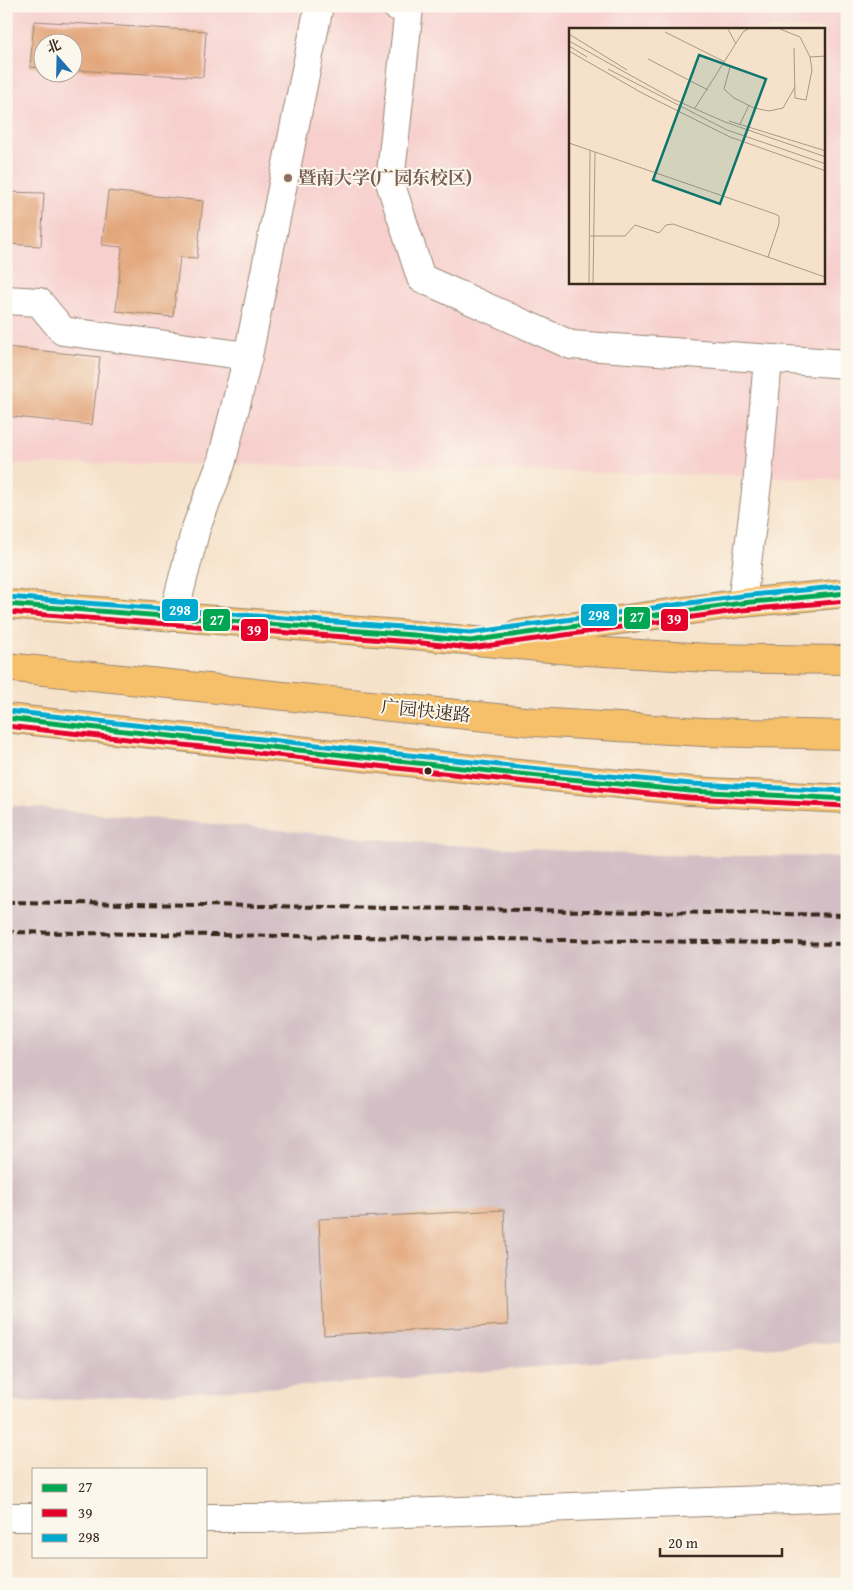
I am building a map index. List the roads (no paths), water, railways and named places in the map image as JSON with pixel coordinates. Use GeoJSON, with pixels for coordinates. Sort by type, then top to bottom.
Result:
{"type":"FeatureCollection","features":[{"type":"Feature","properties":{"kind":"highway"},"geometry":{"type":"LineString","coordinates":[[470,640],[742,603],[847,593]]}},
{"type":"Feature","properties":{"kind":"highway"},"geometry":{"type":"LineString","coordinates":[[6,604],[470,640],[570,650],[699,657],[847,660]]}},
{"type":"Feature","properties":{"kind":"highway","name":"广园快速路"},"geometry":{"type":"LineString","coordinates":[[6,667],[534,722],[704,732],[847,734]]}},
{"type":"Feature","properties":{"kind":"highway"},"geometry":{"type":"LineString","coordinates":[[6,686],[251,693]]}},
{"type":"Feature","properties":{"kind":"highway"},"geometry":{"type":"LineString","coordinates":[[6,718],[680,790],[847,799]]}},
{"type":"Feature","properties":{"kind":"street"},"geometry":{"type":"LineString","coordinates":[[173,616],[196,528],[221,464],[248,356],[319,6]]}},
{"type":"Feature","properties":{"kind":"street"},"geometry":{"type":"LineString","coordinates":[[396,6],[409,8],[390,182],[421,278],[571,345],[847,364]]}},
{"type":"Feature","properties":{"kind":"street"},"geometry":{"type":"LineString","coordinates":[[6,300],[39,302],[64,331],[248,356]]}},
{"type":"Feature","properties":{"kind":"street"},"geometry":{"type":"LineString","coordinates":[[742,603],[758,476],[768,359]]}},
{"type":"Feature","properties":{"kind":"street"},"geometry":{"type":"LineString","coordinates":[[208,1518],[269,1518],[847,1497]]}},
{"type":"Feature","properties":{"kind":"street"},"geometry":{"type":"LineString","coordinates":[[6,1516],[32,1517]]}},
{"type":"Feature","properties":{"kind":"railway"},"geometry":{"type":"LineString","coordinates":[[6,902],[847,915]]}},
{"type":"Feature","properties":{"kind":"railway"},"geometry":{"type":"LineString","coordinates":[[6,932],[847,944]]}},
{"type":"Feature","properties":{"kind":"place","name":"暨南大学(广园东校区)"},"geometry":{"type":"Point","coordinates":[288,178]}}]}
